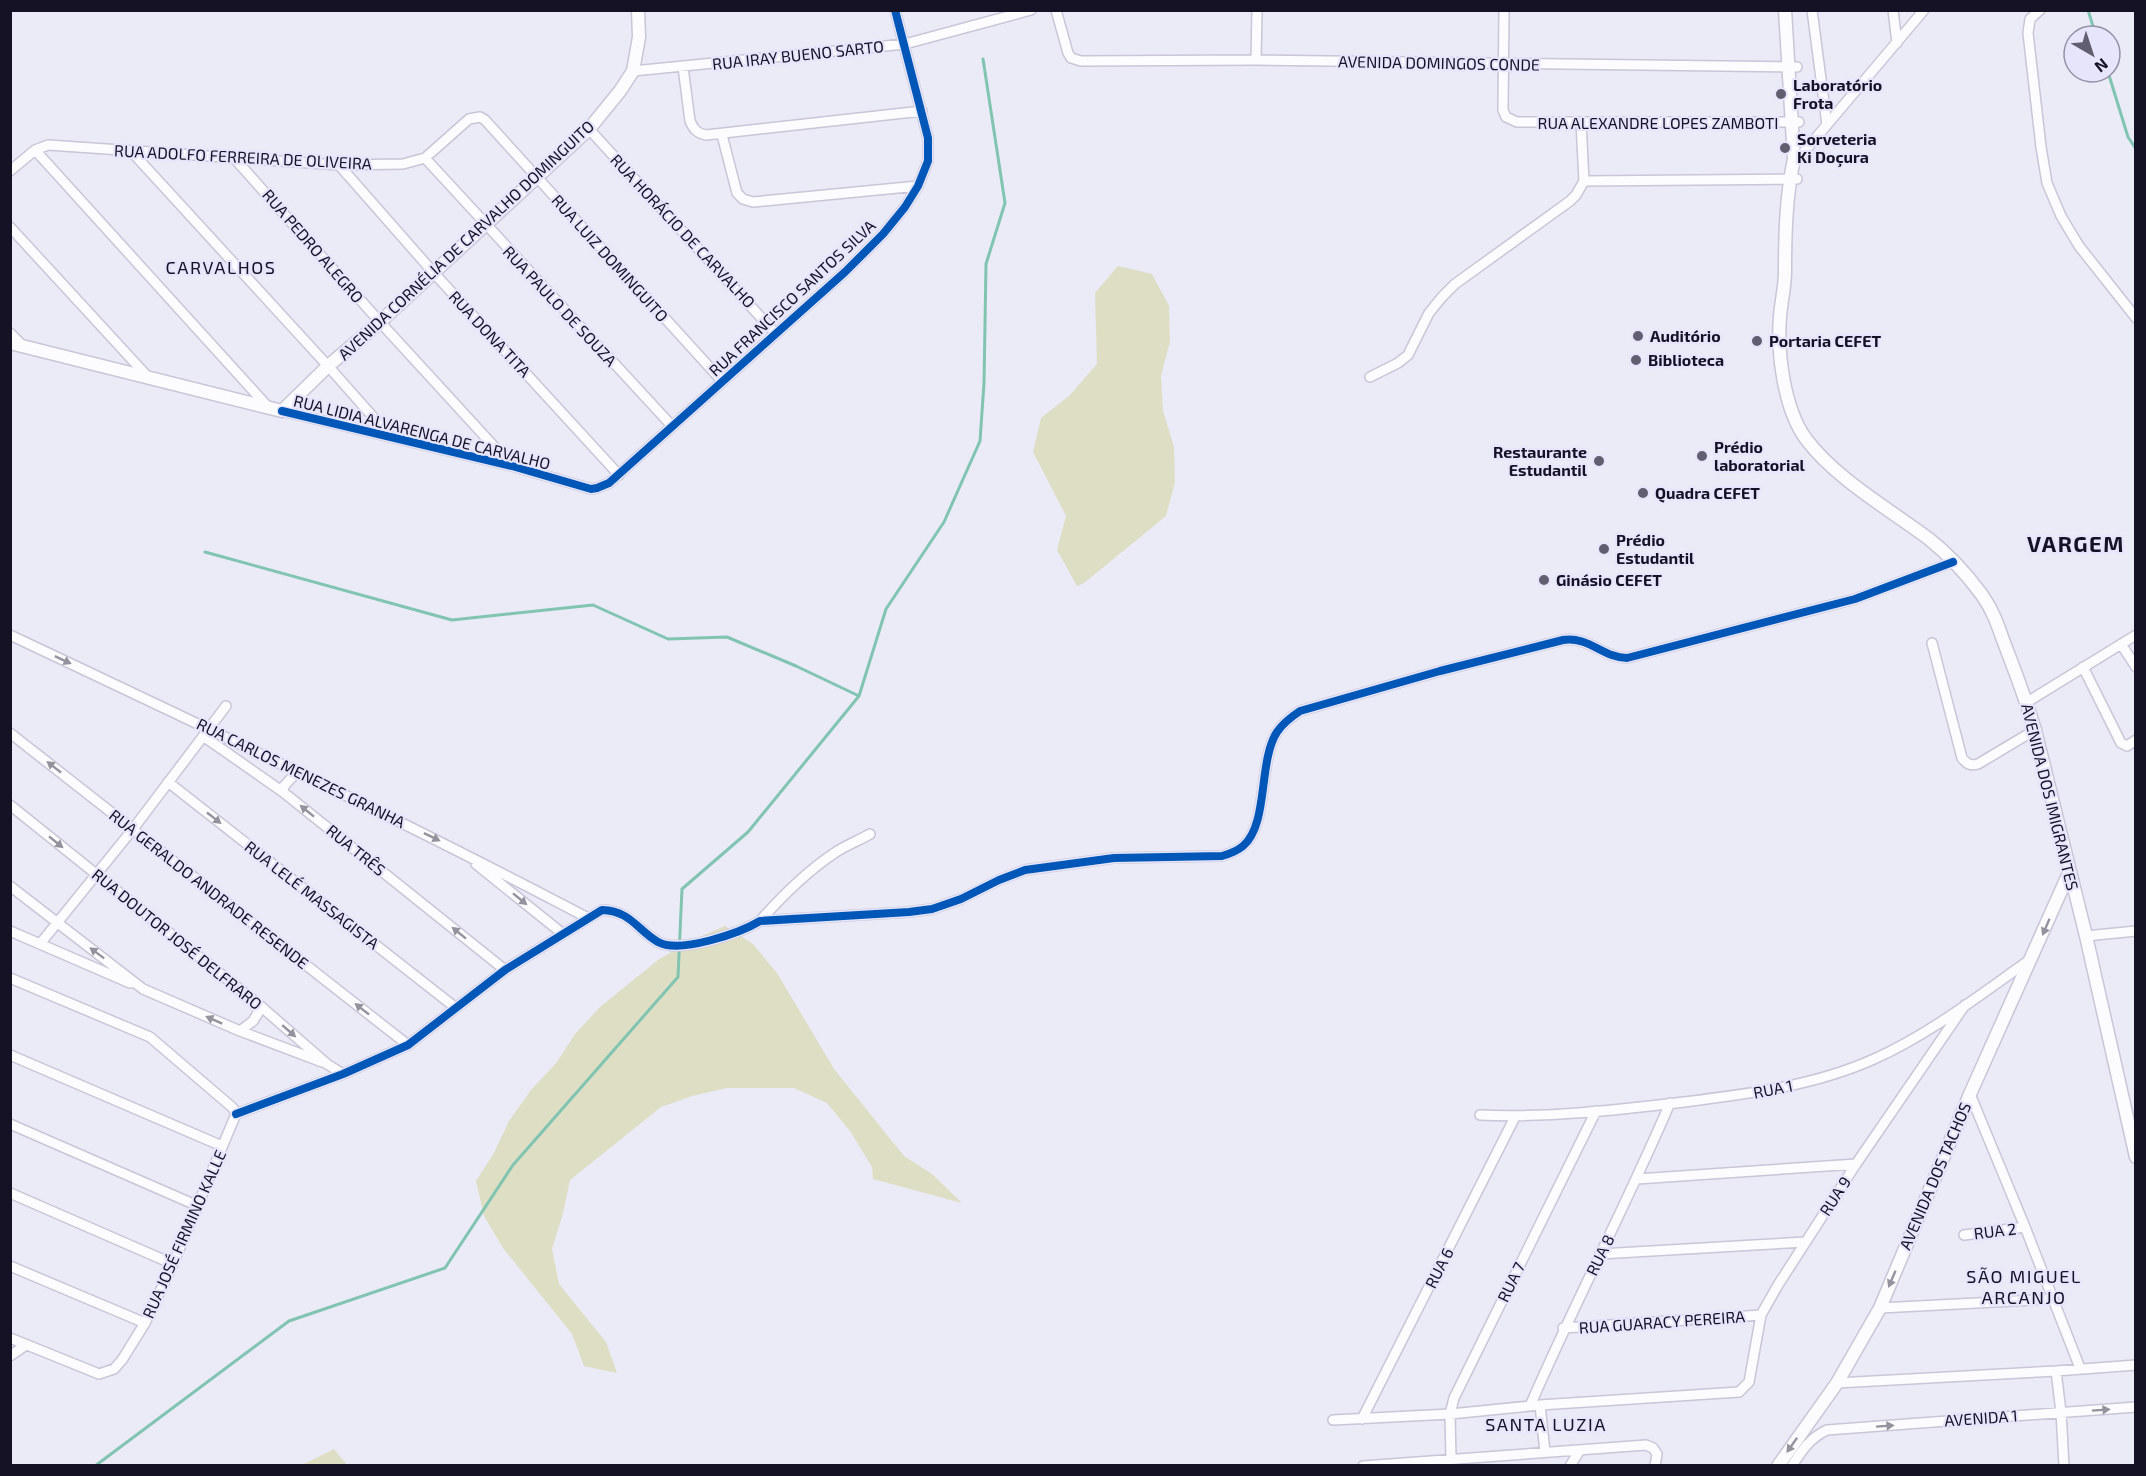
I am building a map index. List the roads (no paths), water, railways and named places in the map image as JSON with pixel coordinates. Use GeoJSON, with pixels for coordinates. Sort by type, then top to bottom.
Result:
{"type":"FeatureCollection","features":[{"type":"Feature","properties":{"kind":"street"},"geometry":{"type":"LineString","coordinates":[[633,71],[639,37],[638,10]]}},
{"type":"Feature","properties":{"kind":"street","name":"RUA FRANCISCO SANTOS SILVA"},"geometry":{"type":"LineString","coordinates":[[591,489],[603,486],[619,475],[776,334],[845,272],[883,234],[905,207],[918,186],[928,161],[928,138],[895,10]]}},
{"type":"Feature","properties":{"kind":"street","name":"RUA IRAY BUENO SARTO"},"geometry":{"type":"LineString","coordinates":[[633,71],[904,44],[1030,10]]}},
{"type":"Feature","properties":{"kind":"street","name":"AVENIDA DOMINGOS CONDE"},"geometry":{"type":"LineString","coordinates":[[1056,10],[1068,53],[1071,58],[1081,61],[1256,60],[1793,67]]}},
{"type":"Feature","properties":{"kind":"street"},"geometry":{"type":"LineString","coordinates":[[1256,60],[1257,10]]}},
{"type":"Feature","properties":{"kind":"street"},"geometry":{"type":"LineString","coordinates":[[1504,10],[1504,64]]}},
{"type":"Feature","properties":{"kind":"street","name":"AVENIDA DOS IMIGRANTES"},"geometry":{"type":"LineString","coordinates":[[1785,10],[1793,67]]}},
{"type":"Feature","properties":{"kind":"street","name":"AVENIDA DOS IMIGRANTES"},"geometry":{"type":"LineString","coordinates":[[1792,10],[1796,159],[1784,252],[1785,273],[1779,319],[1782,377],[1791,409],[1805,438],[1843,475],[1931,541],[1982,595],[1996,620],[2027,702],[2035,730],[2086,936],[2136,1157]]}},
{"type":"Feature","properties":{"kind":"street"},"geometry":{"type":"LineString","coordinates":[[1812,10],[1827,125]]}},
{"type":"Feature","properties":{"kind":"street"},"geometry":{"type":"LineString","coordinates":[[1893,10],[1897,43]]}},
{"type":"Feature","properties":{"kind":"street"},"geometry":{"type":"LineString","coordinates":[[1796,159],[1924,10]]}},
{"type":"Feature","properties":{"kind":"street"},"geometry":{"type":"LineString","coordinates":[[2033,12],[2028,33],[2047,183],[2061,216],[2079,246],[2136,318]]}},
{"type":"Feature","properties":{"kind":"street","name":"RUA ALEXANDRE LOPES ZAMBOTI"},"geometry":{"type":"LineString","coordinates":[[1504,64],[1503,110],[1506,117],[1517,122],[1796,122]]}},
{"type":"Feature","properties":{"kind":"street"},"geometry":{"type":"LineString","coordinates":[[683,67],[690,121],[699,134],[722,135],[922,111]]}},
{"type":"Feature","properties":{"kind":"street","name":"AVENIDA CORNÉLIA DE CARVALHO DOMINGUITO"},"geometry":{"type":"LineString","coordinates":[[291,402],[589,129],[620,92],[633,71]]}},
{"type":"Feature","properties":{"kind":"street","name":"RUA LUIZ DOMINGUITO"},"geometry":{"type":"LineString","coordinates":[[469,119],[480,117],[485,120],[722,381]]}},
{"type":"Feature","properties":{"kind":"street","name":"RUA ADOLFO FERREIRA DE OLIVEIRA"},"geometry":{"type":"LineString","coordinates":[[35,150],[48,145],[339,165],[403,164],[425,158],[469,119]]}},
{"type":"Feature","properties":{"kind":"street"},"geometry":{"type":"LineString","coordinates":[[1370,376],[1398,363],[1408,355],[1429,313],[1455,284],[1576,195],[1584,181],[1581,123]]}},
{"type":"Feature","properties":{"kind":"street","name":"RUA HORÁCIO DE CARVALHO"},"geometry":{"type":"LineString","coordinates":[[589,129],[776,334]]}},
{"type":"Feature","properties":{"kind":"street"},"geometry":{"type":"LineString","coordinates":[[722,135],[737,193],[743,199],[753,202],[918,186]]}},
{"type":"Feature","properties":{"kind":"street"},"geometry":{"type":"LineString","coordinates":[[10,171],[35,150],[268,407]]}},
{"type":"Feature","properties":{"kind":"street"},"geometry":{"type":"LineString","coordinates":[[131,151],[389,435]]}},
{"type":"Feature","properties":{"kind":"street","name":"RUA PAULO DE SOUZA"},"geometry":{"type":"LineString","coordinates":[[425,158],[672,426]]}},
{"type":"Feature","properties":{"kind":"street","name":"RUA PEDRO ALEGRO"},"geometry":{"type":"LineString","coordinates":[[235,159],[512,466]]}},
{"type":"Feature","properties":{"kind":"street","name":"RUA DONA TITA"},"geometry":{"type":"LineString","coordinates":[[339,165],[433,272],[619,475]]}},
{"type":"Feature","properties":{"kind":"street"},"geometry":{"type":"LineString","coordinates":[[1584,181],[1793,179]]}},
{"type":"Feature","properties":{"kind":"street"},"geometry":{"type":"LineString","coordinates":[[10,227],[148,377]]}},
{"type":"Feature","properties":{"kind":"street"},"geometry":{"type":"LineString","coordinates":[[10,333],[16,345]]}},
{"type":"Feature","properties":{"kind":"street","name":"RUA LIDIA ALVARENGA DE CARVALHO"},"geometry":{"type":"LineString","coordinates":[[16,345],[389,435],[512,466],[591,489]]}},
{"type":"Feature","properties":{"kind":"street","name":"RUA LIDIA ALVARENGA DE CARVALHO"},"geometry":{"type":"LineString","coordinates":[[282,411],[291,402]]}},
{"type":"Feature","properties":{"kind":"street"},"geometry":{"type":"LineString","coordinates":[[760,921],[932,909],[961,899],[1025,870],[1053,866],[1114,858],[1222,856],[1234,852],[1249,840],[1259,814],[1269,754],[1275,734],[1286,721],[1300,711],[1440,671],[1563,640],[1582,640],[1613,656],[1627,658],[1855,599],[1953,562]]}},
{"type":"Feature","properties":{"kind":"street","name":"RUA CARLOS MENEZES GRANHA"},"geometry":{"type":"LineString","coordinates":[[10,635],[206,732],[297,772],[458,850],[588,918]]}},
{"type":"Feature","properties":{"kind":"street"},"geometry":{"type":"LineString","coordinates":[[2027,702],[2136,635]]}},
{"type":"Feature","properties":{"kind":"street"},"geometry":{"type":"LineString","coordinates":[[1932,643],[1962,758],[1966,763],[1978,764],[2035,730]]}},
{"type":"Feature","properties":{"kind":"street"},"geometry":{"type":"LineString","coordinates":[[2121,644],[2136,667]]}},
{"type":"Feature","properties":{"kind":"street"},"geometry":{"type":"LineString","coordinates":[[2083,668],[2121,743],[2127,746],[2136,740]]}},
{"type":"Feature","properties":{"kind":"street"},"geometry":{"type":"LineString","coordinates":[[40,944],[133,829],[226,706]]}},
{"type":"Feature","properties":{"kind":"street","name":"RUA TRÊS"},"geometry":{"type":"LineString","coordinates":[[206,732],[505,970]]}},
{"type":"Feature","properties":{"kind":"street","name":"RUA GERALDO ANDRADE RESENDE"},"geometry":{"type":"LineString","coordinates":[[10,733],[408,1045]]}},
{"type":"Feature","properties":{"kind":"street"},"geometry":{"type":"LineString","coordinates":[[283,792],[284,786],[297,772]]}},
{"type":"Feature","properties":{"kind":"street","name":"RUA LELÉ MASSAGISTA"},"geometry":{"type":"LineString","coordinates":[[168,782],[456,1008]]}},
{"type":"Feature","properties":{"kind":"street","name":"RUA DOUTOR JOSÉ DELFRARO"},"geometry":{"type":"LineString","coordinates":[[10,805],[257,1003],[327,1064],[343,1074]]}},
{"type":"Feature","properties":{"kind":"street"},"geometry":{"type":"LineString","coordinates":[[10,978],[150,1037],[233,1108],[236,1114],[343,1074],[408,1045],[505,970],[602,910],[626,916],[658,942],[672,946],[703,942],[743,931],[760,921],[781,897],[809,872],[834,853],[870,834]]}},
{"type":"Feature","properties":{"kind":"street"},"geometry":{"type":"LineString","coordinates":[[458,850],[563,934]]}},
{"type":"Feature","properties":{"kind":"street","name":"AVENIDA DOS TACHOS"},"geometry":{"type":"LineString","coordinates":[[1778,1466],[1836,1383],[1880,1308],[1970,1094],[2069,873]]}},
{"type":"Feature","properties":{"kind":"street"},"geometry":{"type":"LineString","coordinates":[[10,886],[143,989]]}},
{"type":"Feature","properties":{"kind":"street"},"geometry":{"type":"LineString","coordinates":[[10,931],[240,1031],[327,1064]]}},
{"type":"Feature","properties":{"kind":"street"},"geometry":{"type":"LineString","coordinates":[[2086,936],[2136,931]]}},
{"type":"Feature","properties":{"kind":"street","name":"RUA 1"},"geometry":{"type":"LineString","coordinates":[[1480,1115],[1515,1117],[1670,1103],[1766,1091],[1837,1074],[1875,1059],[1965,1005],[2033,957]]}},
{"type":"Feature","properties":{"kind":"street"},"geometry":{"type":"LineString","coordinates":[[240,1031],[253,1021],[258,1013],[257,1003]]}},
{"type":"Feature","properties":{"kind":"street","name":"RUA 9"},"geometry":{"type":"LineString","coordinates":[[1535,1406],[1739,1392],[1749,1382],[1761,1315],[1856,1164],[1965,1005]]}},
{"type":"Feature","properties":{"kind":"street"},"geometry":{"type":"LineString","coordinates":[[10,1054],[222,1146]]}},
{"type":"Feature","properties":{"kind":"street"},"geometry":{"type":"LineString","coordinates":[[1970,1094],[2080,1368]]}},
{"type":"Feature","properties":{"kind":"street","name":"RUA 8"},"geometry":{"type":"LineString","coordinates":[[1545,1452],[1535,1406],[1563,1328],[1637,1179],[1670,1103]]}},
{"type":"Feature","properties":{"kind":"street","name":"RUA 7"},"geometry":{"type":"LineString","coordinates":[[1451,1459],[1450,1414],[1462,1381],[1596,1111]]}},
{"type":"Feature","properties":{"kind":"street","name":"RUA JOSÉ FIRMINO KALLE"},"geometry":{"type":"LineString","coordinates":[[26,1345],[99,1374],[114,1369],[145,1323],[173,1264],[236,1114]]}},
{"type":"Feature","properties":{"kind":"street","name":"RUA 6"},"geometry":{"type":"LineString","coordinates":[[1362,1419],[1515,1117]]}},
{"type":"Feature","properties":{"kind":"street"},"geometry":{"type":"LineString","coordinates":[[10,1124],[198,1206]]}},
{"type":"Feature","properties":{"kind":"street"},"geometry":{"type":"LineString","coordinates":[[1637,1179],[1856,1164]]}},
{"type":"Feature","properties":{"kind":"street"},"geometry":{"type":"LineString","coordinates":[[10,1193],[173,1264]]}},
{"type":"Feature","properties":{"kind":"street","name":"RUA 2"},"geometry":{"type":"LineString","coordinates":[[1965,1235],[2025,1227]]}},
{"type":"Feature","properties":{"kind":"street"},"geometry":{"type":"LineString","coordinates":[[1600,1254],[1805,1242]]}},
{"type":"Feature","properties":{"kind":"street"},"geometry":{"type":"LineString","coordinates":[[10,1266],[145,1323]]}},
{"type":"Feature","properties":{"kind":"street"},"geometry":{"type":"LineString","coordinates":[[1880,1308],[2053,1299]]}},
{"type":"Feature","properties":{"kind":"street","name":"RUA GUARACY PEREIRA"},"geometry":{"type":"LineString","coordinates":[[1563,1328],[1761,1315]]}},
{"type":"Feature","properties":{"kind":"street"},"geometry":{"type":"LineString","coordinates":[[10,1338],[26,1345]]}},
{"type":"Feature","properties":{"kind":"street"},"geometry":{"type":"LineString","coordinates":[[10,1356],[26,1345]]}},
{"type":"Feature","properties":{"kind":"street"},"geometry":{"type":"LineString","coordinates":[[1836,1383],[2136,1365]]}},
{"type":"Feature","properties":{"kind":"street"},"geometry":{"type":"LineString","coordinates":[[2056,1371],[2064,1466]]}},
{"type":"Feature","properties":{"kind":"street"},"geometry":{"type":"LineString","coordinates":[[1333,1420],[1450,1414],[1535,1406]]}},
{"type":"Feature","properties":{"kind":"street","name":"AVENIDA 1"},"geometry":{"type":"LineString","coordinates":[[1792,1466],[1805,1445],[1814,1436],[1827,1430],[2136,1407]]}},
{"type":"Feature","properties":{"kind":"street"},"geometry":{"type":"LineString","coordinates":[[1363,1466],[1646,1445],[1653,1448],[1657,1454],[1655,1466]]}},
{"type":"Feature","properties":{"kind":"street"},"geometry":{"type":"LineString","coordinates":[[1570,1466],[1580,1450]]}},
{"type":"Feature","properties":{"kind":"street"},"geometry":{"type":"LineString","coordinates":[[1488,1466],[1494,1456]]}},
{"type":"Feature","properties":{"kind":"waterway"},"geometry":{"type":"LineString","coordinates":[[2088,10],[2092,24]]}},
{"type":"Feature","properties":{"kind":"waterway"},"geometry":{"type":"LineString","coordinates":[[95,1466],[289,1321],[445,1268],[513,1165],[678,977],[682,889],[748,832],[859,696],[886,609],[944,522],[980,441],[984,383],[986,264],[1005,203],[983,59]]}},
{"type":"Feature","properties":{"kind":"waterway"},"geometry":{"type":"LineString","coordinates":[[2112,84],[2128,137],[2136,149]]}},
{"type":"Feature","properties":{"kind":"waterway"},"geometry":{"type":"LineString","coordinates":[[205,552],[452,620],[593,605],[668,639],[727,637],[859,696]]}},
{"type":"Feature","properties":{"kind":"place","name":"Laboratório Frota"},"geometry":{"type":"Point","coordinates":[1781,94]}},
{"type":"Feature","properties":{"kind":"place","name":"Sorveteria Ki Doçura"},"geometry":{"type":"Point","coordinates":[1785,148]}},
{"type":"Feature","properties":{"kind":"place","name":"Auditório"},"geometry":{"type":"Point","coordinates":[1638,336]}},
{"type":"Feature","properties":{"kind":"place","name":"Portaria CEFET"},"geometry":{"type":"Point","coordinates":[1757,341]}},
{"type":"Feature","properties":{"kind":"place","name":"Biblioteca"},"geometry":{"type":"Point","coordinates":[1636,360]}},
{"type":"Feature","properties":{"kind":"place","name":"Prédio laboratorial"},"geometry":{"type":"Point","coordinates":[1702,456]}},
{"type":"Feature","properties":{"kind":"place","name":"Restaurante Estudantil"},"geometry":{"type":"Point","coordinates":[1599,461]}},
{"type":"Feature","properties":{"kind":"place","name":"Quadra CEFET"},"geometry":{"type":"Point","coordinates":[1643,493]}},
{"type":"Feature","properties":{"kind":"place","name":"Prédio Estudantil"},"geometry":{"type":"Point","coordinates":[1604,549]}},
{"type":"Feature","properties":{"kind":"place","name":"Ginásio CEFET"},"geometry":{"type":"Point","coordinates":[1544,580]}},
{"type":"Feature","properties":{"kind":"district","name":"CARVALHOS"},"geometry":{"type":"Point","coordinates":[221,268]}},
{"type":"Feature","properties":{"kind":"district","name":"VARGEM"},"geometry":{"type":"Point","coordinates":[2076,544]}},
{"type":"Feature","properties":{"kind":"district","name":"SÃO MIGUEL ARCANJO"},"geometry":{"type":"Point","coordinates":[2024,1287]}},
{"type":"Feature","properties":{"kind":"district","name":"SANTA LUZIA"},"geometry":{"type":"Point","coordinates":[1546,1425]}}]}
